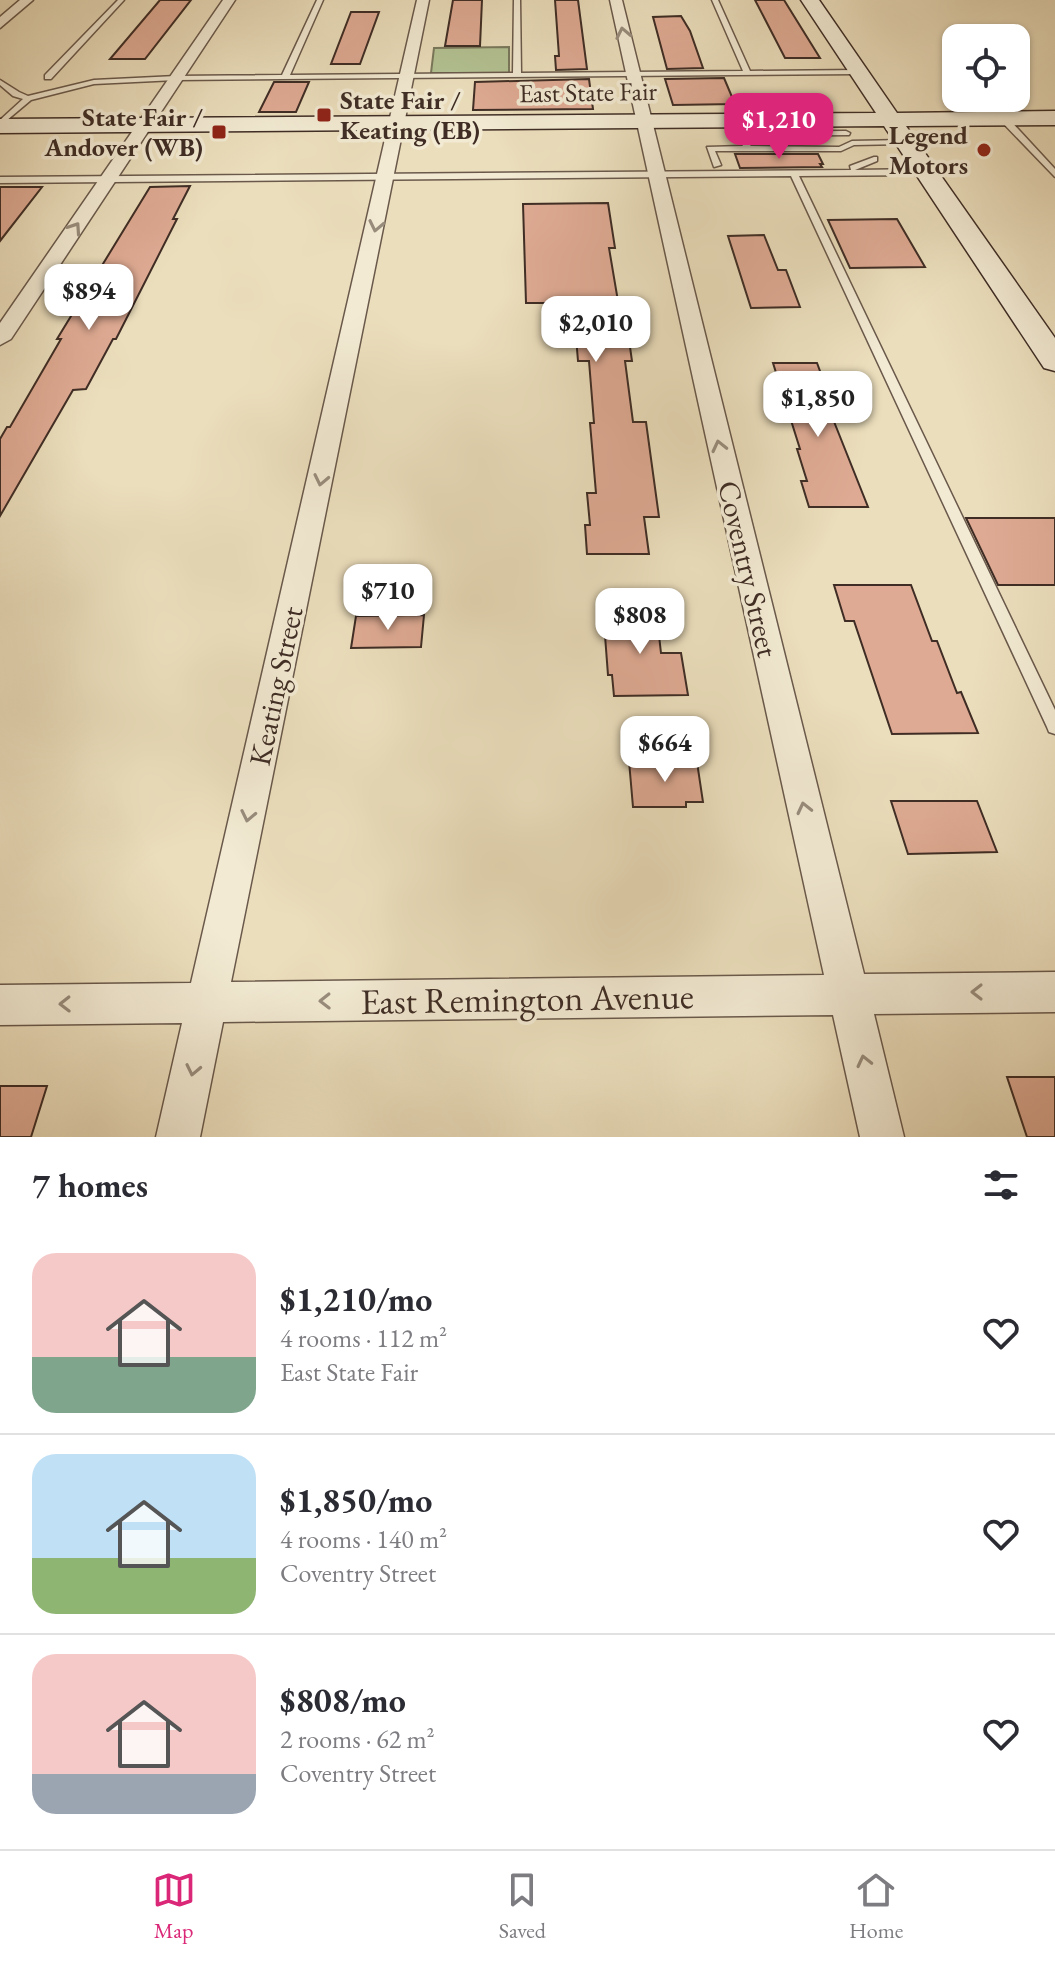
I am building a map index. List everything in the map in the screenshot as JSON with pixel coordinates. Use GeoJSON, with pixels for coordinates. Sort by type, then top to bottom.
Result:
{"type":"FeatureCollection","features":[{"type":"Feature","properties":{"kind":"street"},"geometry":{"type":"LineString","coordinates":[[0,24],[27,0]]}},
{"type":"Feature","properties":{"kind":"street"},"geometry":{"type":"LineString","coordinates":[[0,339],[229,0]]}},
{"type":"Feature","properties":{"kind":"street","name":"Keating Street"},"geometry":{"type":"LineString","coordinates":[[178,1137],[423,0]]}},
{"type":"Feature","properties":{"kind":"street","name":"Coventry Street"},"geometry":{"type":"LineString","coordinates":[[616,0],[882,1137]]}},
{"type":"Feature","properties":{"kind":"street"},"geometry":{"type":"LineString","coordinates":[[810,0],[1055,361]]}},
{"type":"Feature","properties":{"kind":"street","name":"East State Fair"},"geometry":{"type":"LineString","coordinates":[[0,125],[642,120],[737,126],[841,126],[889,118],[1055,118]]}},
{"type":"Feature","properties":{"kind":"street","name":"East Remington Avenue"},"geometry":{"type":"LineString","coordinates":[[0,1005],[1055,992]]}},
{"type":"Feature","properties":{"kind":"lane"},"geometry":{"type":"LineString","coordinates":[[48,77],[121,0]]}},
{"type":"Feature","properties":{"kind":"lane"},"geometry":{"type":"LineString","coordinates":[[285,77],[320,0]]}},
{"type":"Feature","properties":{"kind":"lane"},"geometry":{"type":"LineString","coordinates":[[517,0],[517,75]]}},
{"type":"Feature","properties":{"kind":"lane"},"geometry":{"type":"LineString","coordinates":[[715,0],[747,73]]}},
{"type":"Feature","properties":{"kind":"lane"},"geometry":{"type":"LineString","coordinates":[[0,125],[28,98],[94,82],[176,78],[858,72]]}},
{"type":"Feature","properties":{"kind":"lane"},"geometry":{"type":"LineString","coordinates":[[0,82],[8,90],[28,98]]}},
{"type":"Feature","properties":{"kind":"lane"},"geometry":{"type":"LineString","coordinates":[[1003,118],[1055,174]]}},
{"type":"Feature","properties":{"kind":"lane"},"geometry":{"type":"LineString","coordinates":[[737,126],[783,136],[808,136],[841,126],[860,145]]}},
{"type":"Feature","properties":{"kind":"lane"},"geometry":{"type":"LineString","coordinates":[[737,126],[748,148]]}},
{"type":"Feature","properties":{"kind":"lane"},"geometry":{"type":"LineString","coordinates":[[717,165],[710,149],[841,149],[905,142]]}},
{"type":"Feature","properties":{"kind":"lane"},"geometry":{"type":"LineString","coordinates":[[841,149],[854,170]]}},
{"type":"Feature","properties":{"kind":"lane"},"geometry":{"type":"LineString","coordinates":[[854,170],[867,161]]}},
{"type":"Feature","properties":{"kind":"lane"},"geometry":{"type":"LineString","coordinates":[[0,180],[655,175],[854,170],[926,172]]}},
{"type":"Feature","properties":{"kind":"lane"},"geometry":{"type":"LineString","coordinates":[[794,173],[1055,727]]}},
{"type":"Feature","properties":{"kind":"green space"},"geometry":{"type":"Polygon","coordinates":[[[509,47],[509,73],[431,73],[434,48],[509,47]]]}},
{"type":"Feature","properties":{"kind":"building"},"geometry":{"type":"Polygon","coordinates":[[[160,0],[191,0],[145,59],[110,59],[160,0]]]}},
{"type":"Feature","properties":{"kind":"building"},"geometry":{"type":"Polygon","coordinates":[[[453,0],[482,0],[480,46],[445,46],[453,0]]]}},
{"type":"Feature","properties":{"kind":"building"},"geometry":{"type":"Polygon","coordinates":[[[555,0],[578,0],[587,69],[556,70],[555,56],[559,56],[555,0]]]}},
{"type":"Feature","properties":{"kind":"building"},"geometry":{"type":"Polygon","coordinates":[[[755,0],[784,0],[820,58],[785,58],[755,0]]]}},
{"type":"Feature","properties":{"kind":"building"},"geometry":{"type":"Polygon","coordinates":[[[351,12],[379,12],[360,64],[331,64],[351,12]]]}},
{"type":"Feature","properties":{"kind":"building"},"geometry":{"type":"Polygon","coordinates":[[[681,16],[690,31],[703,68],[667,69],[653,17],[681,16]]]}},
{"type":"Feature","properties":{"kind":"building"},"geometry":{"type":"Polygon","coordinates":[[[724,78],[735,104],[673,105],[665,79],[724,78]]]}},
{"type":"Feature","properties":{"kind":"building"},"geometry":{"type":"Polygon","coordinates":[[[589,79],[593,109],[473,110],[475,82],[589,79]]]}},
{"type":"Feature","properties":{"kind":"building"},"geometry":{"type":"Polygon","coordinates":[[[274,82],[309,82],[296,112],[259,112],[274,82]]]}},
{"type":"Feature","properties":{"kind":"building"},"geometry":{"type":"Polygon","coordinates":[[[809,138],[812,144],[752,143],[748,139],[809,138]]]}},
{"type":"Feature","properties":{"kind":"building"},"geometry":{"type":"Polygon","coordinates":[[[735,154],[818,154],[823,164],[820,164],[822,167],[740,168],[735,154]]]}},
{"type":"Feature","properties":{"kind":"building"},"geometry":{"type":"Polygon","coordinates":[[[190,186],[173,219],[177,219],[116,339],[113,339],[86,389],[73,390],[0,516],[0,439],[61,339],[57,339],[150,187],[190,186]]]}},
{"type":"Feature","properties":{"kind":"building"},"geometry":{"type":"Polygon","coordinates":[[[0,187],[42,187],[0,241],[0,187]]]}},
{"type":"Feature","properties":{"kind":"building"},"geometry":{"type":"Polygon","coordinates":[[[608,203],[615,248],[609,248],[621,319],[626,319],[632,361],[625,361],[633,422],[646,422],[659,517],[644,517],[649,554],[587,554],[585,525],[590,525],[587,493],[596,493],[589,361],[578,361],[574,313],[570,313],[569,303],[526,303],[523,204],[608,203]]]}},
{"type":"Feature","properties":{"kind":"building"},"geometry":{"type":"Polygon","coordinates":[[[897,219],[925,267],[850,268],[828,220],[897,219]]]}},
{"type":"Feature","properties":{"kind":"building"},"geometry":{"type":"Polygon","coordinates":[[[764,235],[778,270],[786,270],[800,307],[751,308],[728,236],[764,235]]]}},
{"type":"Feature","properties":{"kind":"building"},"geometry":{"type":"Polygon","coordinates":[[[773,363],[817,363],[834,409],[829,409],[868,507],[809,507],[801,481],[807,481],[797,449],[800,449],[773,363]]]}},
{"type":"Feature","properties":{"kind":"building"},"geometry":{"type":"Polygon","coordinates":[[[966,518],[1055,518],[1055,585],[998,585],[966,518]]]}},
{"type":"Feature","properties":{"kind":"building"},"geometry":{"type":"Polygon","coordinates":[[[834,585],[911,585],[932,641],[937,641],[957,693],[961,692],[978,733],[892,734],[854,621],[845,621],[834,585]]]}},
{"type":"Feature","properties":{"kind":"building"},"geometry":{"type":"Polygon","coordinates":[[[603,609],[656,609],[661,653],[681,653],[688,695],[614,696],[612,675],[608,675],[603,609]]]}},
{"type":"Feature","properties":{"kind":"building"},"geometry":{"type":"Polygon","coordinates":[[[424,615],[421,647],[351,648],[356,616],[424,615]]]}},
{"type":"Feature","properties":{"kind":"building"},"geometry":{"type":"Polygon","coordinates":[[[629,761],[697,762],[703,802],[686,802],[686,807],[633,807],[629,761]]]}},
{"type":"Feature","properties":{"kind":"building"},"geometry":{"type":"Polygon","coordinates":[[[891,801],[977,801],[997,852],[908,854],[891,801]]]}},
{"type":"Feature","properties":{"kind":"building"},"geometry":{"type":"Polygon","coordinates":[[[1007,1077],[1055,1077],[1055,1137],[1027,1137],[1007,1077]]]}},
{"type":"Feature","properties":{"kind":"building"},"geometry":{"type":"Polygon","coordinates":[[[0,1086],[47,1086],[31,1137],[0,1137],[0,1086]]]}},
{"type":"Feature","properties":{"kind":"place","name":"State Fair / Keating (EB)"},"geometry":{"type":"Point","coordinates":[324,115]}},
{"type":"Feature","properties":{"kind":"place","name":"State Fair / Andover (WB)"},"geometry":{"type":"Point","coordinates":[219,132]}},
{"type":"Feature","properties":{"kind":"place","name":"Legend Motors"},"geometry":{"type":"Point","coordinates":[984,150]}}]}
